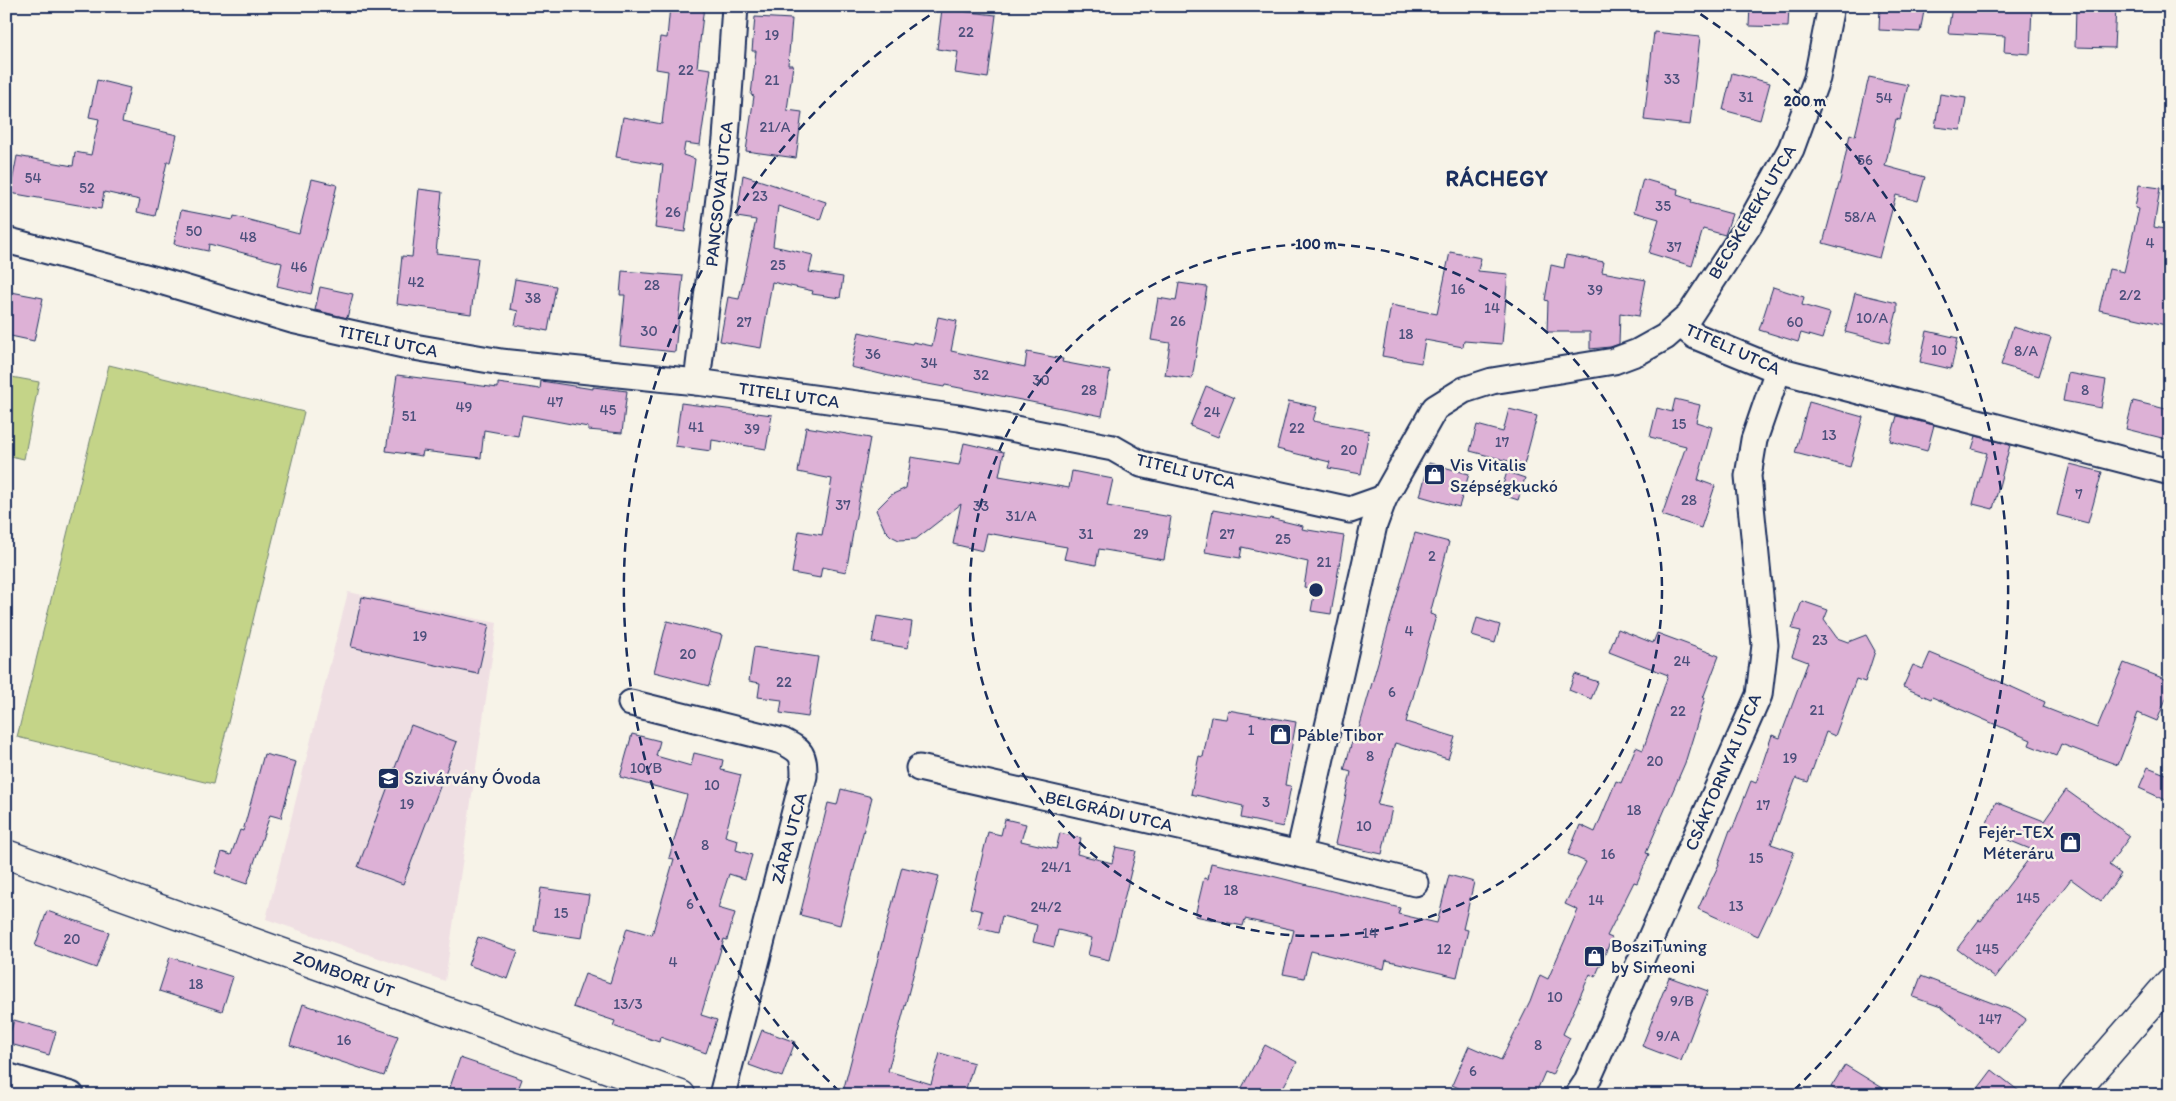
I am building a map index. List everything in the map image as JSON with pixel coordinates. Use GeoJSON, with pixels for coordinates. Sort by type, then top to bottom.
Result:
{"type":"FeatureCollection","features":[{"type":"Feature","properties":{"kind":"street","name":"PANCSOVAI UTCA"},"geometry":{"type":"LineString","coordinates":[[697,382],[726,139],[735,6]]}},
{"type":"Feature","properties":{"kind":"street","name":"BECSKEREKI UTCA"},"geometry":{"type":"LineString","coordinates":[[1680,324],[1689,316],[1749,225],[1792,149],[1817,78],[1831,6]]}},
{"type":"Feature","properties":{"kind":"street","name":"TITELI UTCA"},"geometry":{"type":"LineString","coordinates":[[6,240],[147,277],[292,320],[408,346],[502,362],[697,382],[959,418],[1113,448],[1141,464],[1350,510],[1384,498],[1435,408],[1464,390],[1492,381],[1614,361],[1638,352],[1680,324],[1695,336],[1778,370],[2170,472]]}},
{"type":"Feature","properties":{"kind":"street","name":"CSÁKTORNYAI UTCA"},"geometry":{"type":"LineString","coordinates":[[1578,1095],[1586,1082],[1759,695],[1765,645],[1748,476],[1754,440],[1778,370]]}},
{"type":"Feature","properties":{"kind":"street"},"geometry":{"type":"LineString","coordinates":[[1299,854],[1374,525],[1384,498]]}},
{"type":"Feature","properties":{"kind":"street","name":"ZÁRA UTCA"},"geometry":{"type":"LineString","coordinates":[[631,703],[782,741],[796,748],[804,758],[804,776],[722,1095]]}},
{"type":"Feature","properties":{"kind":"street","name":"BELGRÁDI UTCA"},"geometry":{"type":"LineString","coordinates":[[919,768],[1299,854],[1415,883]]}},
{"type":"Feature","properties":{"kind":"street","name":"ZOMBORI ÚT"},"geometry":{"type":"LineString","coordinates":[[6,854],[681,1095]]}},
{"type":"Feature","properties":{"kind":"street"},"geometry":{"type":"LineString","coordinates":[[2072,1095],[2170,982]]}},
{"type":"Feature","properties":{"kind":"street"},"geometry":{"type":"LineString","coordinates":[[6,1076],[71,1095]]}},
{"type":"Feature","properties":{"kind":"shaded area","name":"Szivárvány Óvoda"},"geometry":{"type":"Polygon","coordinates":[[[348,592],[497,623],[445,981],[266,919],[348,592]]]}},
{"type":"Feature","properties":{"kind":"green space"},"geometry":{"type":"Polygon","coordinates":[[[109,365],[304,412],[213,784],[17,737],[109,365]]]}},
{"type":"Feature","properties":{"kind":"green space"},"geometry":{"type":"Polygon","coordinates":[[[6,376],[39,382],[24,459],[6,455],[6,376]]]}},
{"type":"Feature","properties":{"kind":"building"},"geometry":{"type":"Polygon","coordinates":[[[670,6],[704,6],[697,67],[711,69],[700,145],[685,143],[683,155],[695,159],[685,232],[655,228],[663,165],[616,157],[623,117],[662,124],[668,71],[656,69],[660,37],[667,38],[670,6]]]}},
{"type":"Feature","properties":{"kind":"building"},"geometry":{"type":"Polygon","coordinates":[[[1750,6],[1789,6],[1788,27],[1749,26],[1750,6]]]}},
{"type":"Feature","properties":{"kind":"building"},"geometry":{"type":"Polygon","coordinates":[[[1880,6],[1925,6],[1920,32],[1879,30],[1880,6]]]}},
{"type":"Feature","properties":{"kind":"building"},"geometry":{"type":"Polygon","coordinates":[[[1952,6],[2032,6],[2030,54],[2004,52],[2005,36],[1948,33],[1952,6]]]}},
{"type":"Feature","properties":{"kind":"building"},"geometry":{"type":"Polygon","coordinates":[[[2076,6],[2116,6],[2114,48],[2075,47],[2076,6]]]}},
{"type":"Feature","properties":{"kind":"building"},"geometry":{"type":"Polygon","coordinates":[[[942,9],[996,15],[988,78],[955,73],[958,52],[937,49],[942,9]]]}},
{"type":"Feature","properties":{"kind":"building"},"geometry":{"type":"Polygon","coordinates":[[[755,17],[792,19],[788,65],[793,65],[787,110],[802,112],[796,158],[746,151],[754,96],[751,95],[756,51],[752,51],[755,17]]]}},
{"type":"Feature","properties":{"kind":"building"},"geometry":{"type":"Polygon","coordinates":[[[1654,32],[1700,37],[1690,125],[1644,120],[1654,32]]]}},
{"type":"Feature","properties":{"kind":"building"},"geometry":{"type":"Polygon","coordinates":[[[1732,73],[1770,83],[1760,120],[1723,110],[1732,73]]]}},
{"type":"Feature","properties":{"kind":"building"},"geometry":{"type":"Polygon","coordinates":[[[1869,77],[1908,85],[1900,120],[1896,119],[1885,166],[1925,177],[1918,201],[1896,195],[1879,258],[1823,243],[1841,177],[1850,134],[1855,136],[1869,77]]]}},
{"type":"Feature","properties":{"kind":"building"},"geometry":{"type":"Polygon","coordinates":[[[97,80],[130,88],[122,122],[177,135],[170,162],[167,162],[155,216],[137,212],[140,200],[104,192],[101,209],[10,193],[17,156],[73,166],[75,152],[91,155],[99,119],[89,117],[97,80]]]}},
{"type":"Feature","properties":{"kind":"building"},"geometry":{"type":"Polygon","coordinates":[[[1940,94],[1966,98],[1961,130],[1935,127],[1940,94]]]}},
{"type":"Feature","properties":{"kind":"building"},"geometry":{"type":"Polygon","coordinates":[[[743,175],[826,202],[820,220],[778,206],[773,246],[813,255],[809,272],[843,277],[840,298],[812,294],[813,291],[772,282],[761,348],[720,341],[728,297],[739,299],[756,220],[737,217],[743,175]]]}},
{"type":"Feature","properties":{"kind":"building"},"geometry":{"type":"Polygon","coordinates":[[[312,179],[337,185],[311,294],[277,286],[282,263],[209,244],[208,251],[174,244],[181,210],[233,220],[234,216],[299,233],[312,179]]]}},
{"type":"Feature","properties":{"kind":"building"},"geometry":{"type":"Polygon","coordinates":[[[1643,179],[1678,189],[1677,195],[1692,200],[1691,203],[1732,214],[1725,235],[1703,229],[1692,266],[1649,253],[1659,219],[1634,212],[1643,179]]]}},
{"type":"Feature","properties":{"kind":"building"},"geometry":{"type":"Polygon","coordinates":[[[2139,185],[2160,188],[2154,227],[2170,230],[2170,326],[2099,310],[2109,269],[2124,272],[2139,209],[2135,208],[2139,185]]]}},
{"type":"Feature","properties":{"kind":"building"},"geometry":{"type":"Polygon","coordinates":[[[419,189],[442,192],[436,253],[478,258],[471,314],[397,304],[402,256],[412,257],[419,189]]]}},
{"type":"Feature","properties":{"kind":"building"},"geometry":{"type":"Polygon","coordinates":[[[1450,252],[1481,258],[1478,271],[1508,274],[1502,344],[1464,341],[1463,347],[1425,340],[1421,363],[1382,356],[1391,305],[1437,314],[1450,252]]]}},
{"type":"Feature","properties":{"kind":"building"},"geometry":{"type":"Polygon","coordinates":[[[1566,255],[1604,262],[1602,272],[1646,280],[1639,316],[1620,313],[1619,344],[1590,349],[1590,332],[1547,332],[1548,301],[1545,300],[1551,265],[1564,268],[1566,255]]]}},
{"type":"Feature","properties":{"kind":"building"},"geometry":{"type":"Polygon","coordinates":[[[622,271],[683,276],[675,352],[620,346],[625,295],[620,295],[622,271]]]}},
{"type":"Feature","properties":{"kind":"building"},"geometry":{"type":"Polygon","coordinates":[[[515,279],[556,286],[548,331],[515,325],[518,311],[510,309],[515,279]]]}},
{"type":"Feature","properties":{"kind":"building"},"geometry":{"type":"Polygon","coordinates":[[[1179,283],[1207,287],[1192,379],[1165,375],[1170,343],[1151,340],[1158,298],[1176,301],[1179,283]]]}},
{"type":"Feature","properties":{"kind":"building"},"geometry":{"type":"Polygon","coordinates":[[[320,287],[353,294],[347,318],[315,310],[320,287]]]}},
{"type":"Feature","properties":{"kind":"building"},"geometry":{"type":"Polygon","coordinates":[[[1773,287],[1804,297],[1802,305],[1830,313],[1822,339],[1801,333],[1798,342],[1759,330],[1773,287]]]}},
{"type":"Feature","properties":{"kind":"building"},"geometry":{"type":"Polygon","coordinates":[[[6,291],[43,298],[34,341],[6,335],[6,291]]]}},
{"type":"Feature","properties":{"kind":"building"},"geometry":{"type":"Polygon","coordinates":[[[1855,293],[1897,303],[1897,311],[1889,343],[1845,332],[1855,293]]]}},
{"type":"Feature","properties":{"kind":"building"},"geometry":{"type":"Polygon","coordinates":[[[938,317],[957,321],[951,351],[1025,367],[1027,352],[1063,359],[1062,362],[1110,371],[1102,416],[945,385],[944,387],[906,380],[851,367],[859,332],[912,344],[913,342],[932,346],[938,317]]]}},
{"type":"Feature","properties":{"kind":"building"},"geometry":{"type":"Polygon","coordinates":[[[2013,327],[2051,338],[2039,376],[2001,365],[2013,327]]]}},
{"type":"Feature","properties":{"kind":"building"},"geometry":{"type":"Polygon","coordinates":[[[1927,331],[1958,338],[1951,369],[1920,362],[1927,331]]]}},
{"type":"Feature","properties":{"kind":"building"},"geometry":{"type":"Polygon","coordinates":[[[2068,373],[2106,380],[2101,408],[2063,401],[2068,373]]]}},
{"type":"Feature","properties":{"kind":"building"},"geometry":{"type":"Polygon","coordinates":[[[397,375],[498,388],[498,383],[540,389],[541,381],[593,389],[593,387],[627,391],[622,433],[588,430],[588,427],[522,415],[518,436],[484,430],[481,458],[423,451],[422,456],[386,451],[397,375]]]}},
{"type":"Feature","properties":{"kind":"building"},"geometry":{"type":"Polygon","coordinates":[[[1206,386],[1234,398],[1218,437],[1190,426],[1206,386]]]}},
{"type":"Feature","properties":{"kind":"building"},"geometry":{"type":"Polygon","coordinates":[[[1675,399],[1700,405],[1696,422],[1712,427],[1698,480],[1715,486],[1701,528],[1662,515],[1686,446],[1650,437],[1657,408],[1672,412],[1675,399]]]}},
{"type":"Feature","properties":{"kind":"building"},"geometry":{"type":"Polygon","coordinates":[[[1289,401],[1317,407],[1313,421],[1369,431],[1361,474],[1328,468],[1330,462],[1277,449],[1289,401]]]}},
{"type":"Feature","properties":{"kind":"building"},"geometry":{"type":"Polygon","coordinates":[[[2133,401],[2170,410],[2170,440],[2126,429],[2133,401]]]}},
{"type":"Feature","properties":{"kind":"building"},"geometry":{"type":"Polygon","coordinates":[[[1809,402],[1863,417],[1850,467],[1795,453],[1809,402]]]}},
{"type":"Feature","properties":{"kind":"building"},"geometry":{"type":"Polygon","coordinates":[[[681,403],[772,415],[766,449],[712,440],[711,451],[675,446],[681,403]]]}},
{"type":"Feature","properties":{"kind":"building"},"geometry":{"type":"Polygon","coordinates":[[[1509,409],[1537,416],[1524,465],[1470,451],[1477,425],[1503,432],[1509,409]]]}},
{"type":"Feature","properties":{"kind":"building"},"geometry":{"type":"Polygon","coordinates":[[[1897,416],[1934,425],[1927,451],[1890,441],[1897,416]]]}},
{"type":"Feature","properties":{"kind":"building"},"geometry":{"type":"Polygon","coordinates":[[[806,427],[870,438],[846,572],[822,567],[820,578],[792,573],[799,531],[822,535],[832,479],[798,472],[806,427]]]}},
{"type":"Feature","properties":{"kind":"building"},"geometry":{"type":"Polygon","coordinates":[[[1976,436],[2010,445],[1993,509],[1973,504],[1987,453],[1972,449],[1976,436]]]}},
{"type":"Feature","properties":{"kind":"building"},"geometry":{"type":"Polygon","coordinates":[[[964,443],[1004,452],[999,476],[1069,488],[1072,471],[1113,479],[1107,506],[1171,517],[1164,560],[1099,549],[1096,565],[1064,559],[1067,547],[987,533],[983,551],[953,544],[961,504],[916,539],[899,540],[891,536],[885,530],[876,510],[891,495],[906,488],[911,457],[959,465],[964,443]]]}},
{"type":"Feature","properties":{"kind":"building"},"geometry":{"type":"Polygon","coordinates":[[[1429,463],[1469,474],[1459,507],[1420,496],[1429,463]]]}},
{"type":"Feature","properties":{"kind":"building"},"geometry":{"type":"Polygon","coordinates":[[[2070,464],[2102,472],[2088,523],[2057,515],[2070,464]]]}},
{"type":"Feature","properties":{"kind":"building"},"geometry":{"type":"Polygon","coordinates":[[[1507,472],[1525,478],[1518,500],[1500,494],[1507,472]]]}},
{"type":"Feature","properties":{"kind":"building"},"geometry":{"type":"Polygon","coordinates":[[[1213,510],[1269,520],[1270,518],[1303,526],[1302,529],[1344,536],[1331,614],[1311,611],[1315,589],[1304,587],[1308,562],[1242,547],[1240,558],[1205,552],[1213,510]]]}},
{"type":"Feature","properties":{"kind":"building"},"geometry":{"type":"Polygon","coordinates":[[[1415,533],[1449,542],[1430,614],[1436,616],[1406,722],[1455,737],[1448,759],[1395,743],[1377,805],[1392,808],[1382,854],[1335,844],[1351,772],[1344,770],[1355,731],[1358,732],[1415,533]]]}},
{"type":"Feature","properties":{"kind":"building"},"geometry":{"type":"Polygon","coordinates":[[[362,597],[489,625],[478,674],[351,647],[362,597]]]}},
{"type":"Feature","properties":{"kind":"building"},"geometry":{"type":"Polygon","coordinates":[[[1802,601],[1828,610],[1824,620],[1837,638],[1848,642],[1866,635],[1875,651],[1865,682],[1856,679],[1835,736],[1826,732],[1808,782],[1796,778],[1771,844],[1794,852],[1782,885],[1758,936],[1698,909],[1719,864],[1730,830],[1732,830],[1751,781],[1756,783],[1772,735],[1780,738],[1808,662],[1792,656],[1801,631],[1792,629],[1802,601]]]}},
{"type":"Feature","properties":{"kind":"building"},"geometry":{"type":"Polygon","coordinates":[[[877,616],[912,622],[908,648],[872,642],[877,616]]]}},
{"type":"Feature","properties":{"kind":"building"},"geometry":{"type":"Polygon","coordinates":[[[1477,618],[1500,625],[1495,643],[1472,636],[1477,618]]]}},
{"type":"Feature","properties":{"kind":"building"},"geometry":{"type":"Polygon","coordinates":[[[667,621],[722,635],[709,686],[654,672],[667,621]]]}},
{"type":"Feature","properties":{"kind":"building"},"geometry":{"type":"Polygon","coordinates":[[[1618,629],[1653,643],[1657,633],[1719,656],[1703,698],[1705,698],[1685,763],[1646,853],[1649,854],[1637,883],[1634,882],[1607,936],[1612,938],[1595,977],[1590,974],[1563,1034],[1570,1038],[1552,1075],[1545,1072],[1535,1095],[1474,1095],[1452,1085],[1469,1046],[1501,1060],[1530,1002],[1540,975],[1548,979],[1578,910],[1565,904],[1586,862],[1568,854],[1580,825],[1595,832],[1616,781],[1621,783],[1636,747],[1643,750],[1668,675],[1609,652],[1618,629]]]}},
{"type":"Feature","properties":{"kind":"building"},"geometry":{"type":"Polygon","coordinates":[[[754,647],[818,657],[808,717],[780,713],[782,700],[758,697],[760,683],[749,681],[754,647]]]}},
{"type":"Feature","properties":{"kind":"building"},"geometry":{"type":"Polygon","coordinates":[[[1930,653],[2045,702],[2043,707],[2097,728],[2124,663],[2170,681],[2170,689],[2157,721],[2138,713],[2118,765],[2061,744],[2056,756],[2029,745],[2031,740],[1932,697],[1931,699],[1903,687],[1913,665],[1923,669],[1930,653]]]}},
{"type":"Feature","properties":{"kind":"building"},"geometry":{"type":"Polygon","coordinates":[[[1575,674],[1598,682],[1591,699],[1569,690],[1575,674]]]}},
{"type":"Feature","properties":{"kind":"building"},"geometry":{"type":"Polygon","coordinates":[[[1228,710],[1296,722],[1285,785],[1291,786],[1283,827],[1241,818],[1243,806],[1191,794],[1199,756],[1203,757],[1211,717],[1226,719],[1228,710]]]}},
{"type":"Feature","properties":{"kind":"building"},"geometry":{"type":"Polygon","coordinates":[[[411,725],[457,742],[403,884],[358,867],[411,725]]]}},
{"type":"Feature","properties":{"kind":"building"},"geometry":{"type":"Polygon","coordinates":[[[632,734],[660,741],[656,756],[691,766],[694,753],[723,760],[721,770],[741,775],[725,836],[738,840],[736,850],[752,855],[745,879],[729,874],[718,908],[735,913],[727,940],[724,939],[701,1015],[717,1020],[706,1053],[660,1037],[659,1042],[613,1026],[615,1021],[573,1007],[585,974],[610,983],[627,928],[652,935],[674,859],[669,858],[687,795],[620,777],[632,734]]]}},
{"type":"Feature","properties":{"kind":"building"},"geometry":{"type":"Polygon","coordinates":[[[264,754],[296,762],[281,818],[270,815],[247,884],[215,873],[222,852],[231,855],[240,830],[243,831],[264,754]]]}},
{"type":"Feature","properties":{"kind":"building"},"geometry":{"type":"Polygon","coordinates":[[[2148,767],[2170,776],[2170,802],[2139,788],[2148,767]]]}},
{"type":"Feature","properties":{"kind":"building"},"geometry":{"type":"Polygon","coordinates":[[[841,789],[872,797],[840,925],[800,915],[828,803],[837,805],[841,789]]]}},
{"type":"Feature","properties":{"kind":"building"},"geometry":{"type":"Polygon","coordinates":[[[2066,790],[2130,836],[2109,865],[2121,874],[2101,901],[2071,879],[1995,978],[1957,949],[2035,851],[1984,830],[1996,802],[2044,821],[2066,790]]]}},
{"type":"Feature","properties":{"kind":"building"},"geometry":{"type":"Polygon","coordinates":[[[1005,819],[1026,824],[1021,841],[1056,849],[1060,833],[1081,838],[1077,854],[1112,863],[1116,847],[1136,851],[1109,960],[1088,955],[1092,938],[1058,930],[1054,947],[1033,942],[1037,925],[1002,916],[998,933],[978,928],[982,911],[970,908],[988,832],[1001,835],[1005,819]]]}},
{"type":"Feature","properties":{"kind":"building"},"geometry":{"type":"Polygon","coordinates":[[[1211,863],[1264,874],[1400,908],[1398,914],[1437,923],[1449,875],[1474,882],[1463,929],[1468,930],[1457,977],[1386,960],[1384,969],[1311,951],[1304,978],[1283,974],[1294,930],[1245,919],[1243,926],[1195,916],[1204,878],[1208,879],[1211,863]]]}},
{"type":"Feature","properties":{"kind":"building"},"geometry":{"type":"Polygon","coordinates":[[[902,867],[939,876],[888,1071],[931,1084],[940,1053],[974,1063],[964,1095],[842,1095],[902,867]]]}},
{"type":"Feature","properties":{"kind":"building"},"geometry":{"type":"Polygon","coordinates":[[[541,888],[589,895],[582,938],[534,931],[541,888]]]}},
{"type":"Feature","properties":{"kind":"building"},"geometry":{"type":"Polygon","coordinates":[[[47,911],[109,932],[96,968],[35,946],[47,911]]]}},
{"type":"Feature","properties":{"kind":"building"},"geometry":{"type":"Polygon","coordinates":[[[478,937],[518,951],[508,979],[468,965],[478,937]]]}},
{"type":"Feature","properties":{"kind":"building"},"geometry":{"type":"Polygon","coordinates":[[[170,957],[233,977],[222,1011],[159,991],[170,957]]]}},
{"type":"Feature","properties":{"kind":"building"},"geometry":{"type":"Polygon","coordinates":[[[1921,976],[2016,1012],[2026,1019],[1999,1053],[1941,1007],[1913,997],[1921,976]]]}},
{"type":"Feature","properties":{"kind":"building"},"geometry":{"type":"Polygon","coordinates":[[[1669,977],[1708,991],[1681,1061],[1642,1046],[1669,977]]]}},
{"type":"Feature","properties":{"kind":"building"},"geometry":{"type":"Polygon","coordinates":[[[303,1004],[398,1036],[384,1076],[290,1045],[303,1004]]]}},
{"type":"Feature","properties":{"kind":"building"},"geometry":{"type":"Polygon","coordinates":[[[14,1020],[56,1032],[49,1055],[7,1043],[14,1020]]]}},
{"type":"Feature","properties":{"kind":"building"},"geometry":{"type":"Polygon","coordinates":[[[762,1030],[795,1042],[782,1077],[749,1065],[762,1030]]]}},
{"type":"Feature","properties":{"kind":"building"},"geometry":{"type":"Polygon","coordinates":[[[1265,1045],[1297,1062],[1279,1095],[1238,1095],[1265,1045]]]}},
{"type":"Feature","properties":{"kind":"building"},"geometry":{"type":"Polygon","coordinates":[[[460,1058],[522,1079],[516,1095],[462,1095],[449,1090],[460,1058]]]}},
{"type":"Feature","properties":{"kind":"building"},"geometry":{"type":"Polygon","coordinates":[[[1845,1065],[1894,1095],[1844,1095],[1831,1087],[1845,1065]]]}},
{"type":"Feature","properties":{"kind":"building"},"geometry":{"type":"Polygon","coordinates":[[[1992,1070],[2024,1095],[1973,1095],[1992,1070]]]}},
{"type":"Feature","properties":{"kind":"place","name":"Vis Vitalis Szépségkuckó"},"geometry":{"type":"Point","coordinates":[1434,475]}},
{"type":"Feature","properties":{"kind":"place","name":"Páble Tibor"},"geometry":{"type":"Point","coordinates":[1281,735]}},
{"type":"Feature","properties":{"kind":"place","name":"Szivárvány Óvoda"},"geometry":{"type":"Point","coordinates":[388,778]}},
{"type":"Feature","properties":{"kind":"place","name":"Fejér-TEX Méteráru"},"geometry":{"type":"Point","coordinates":[2070,842]}},
{"type":"Feature","properties":{"kind":"place","name":"BosziTuning by Simeoni"},"geometry":{"type":"Point","coordinates":[1595,956]}},
{"type":"Feature","properties":{"kind":"district","name":"RÁCHEGY"},"geometry":{"type":"Point","coordinates":[1497,178]}}]}
